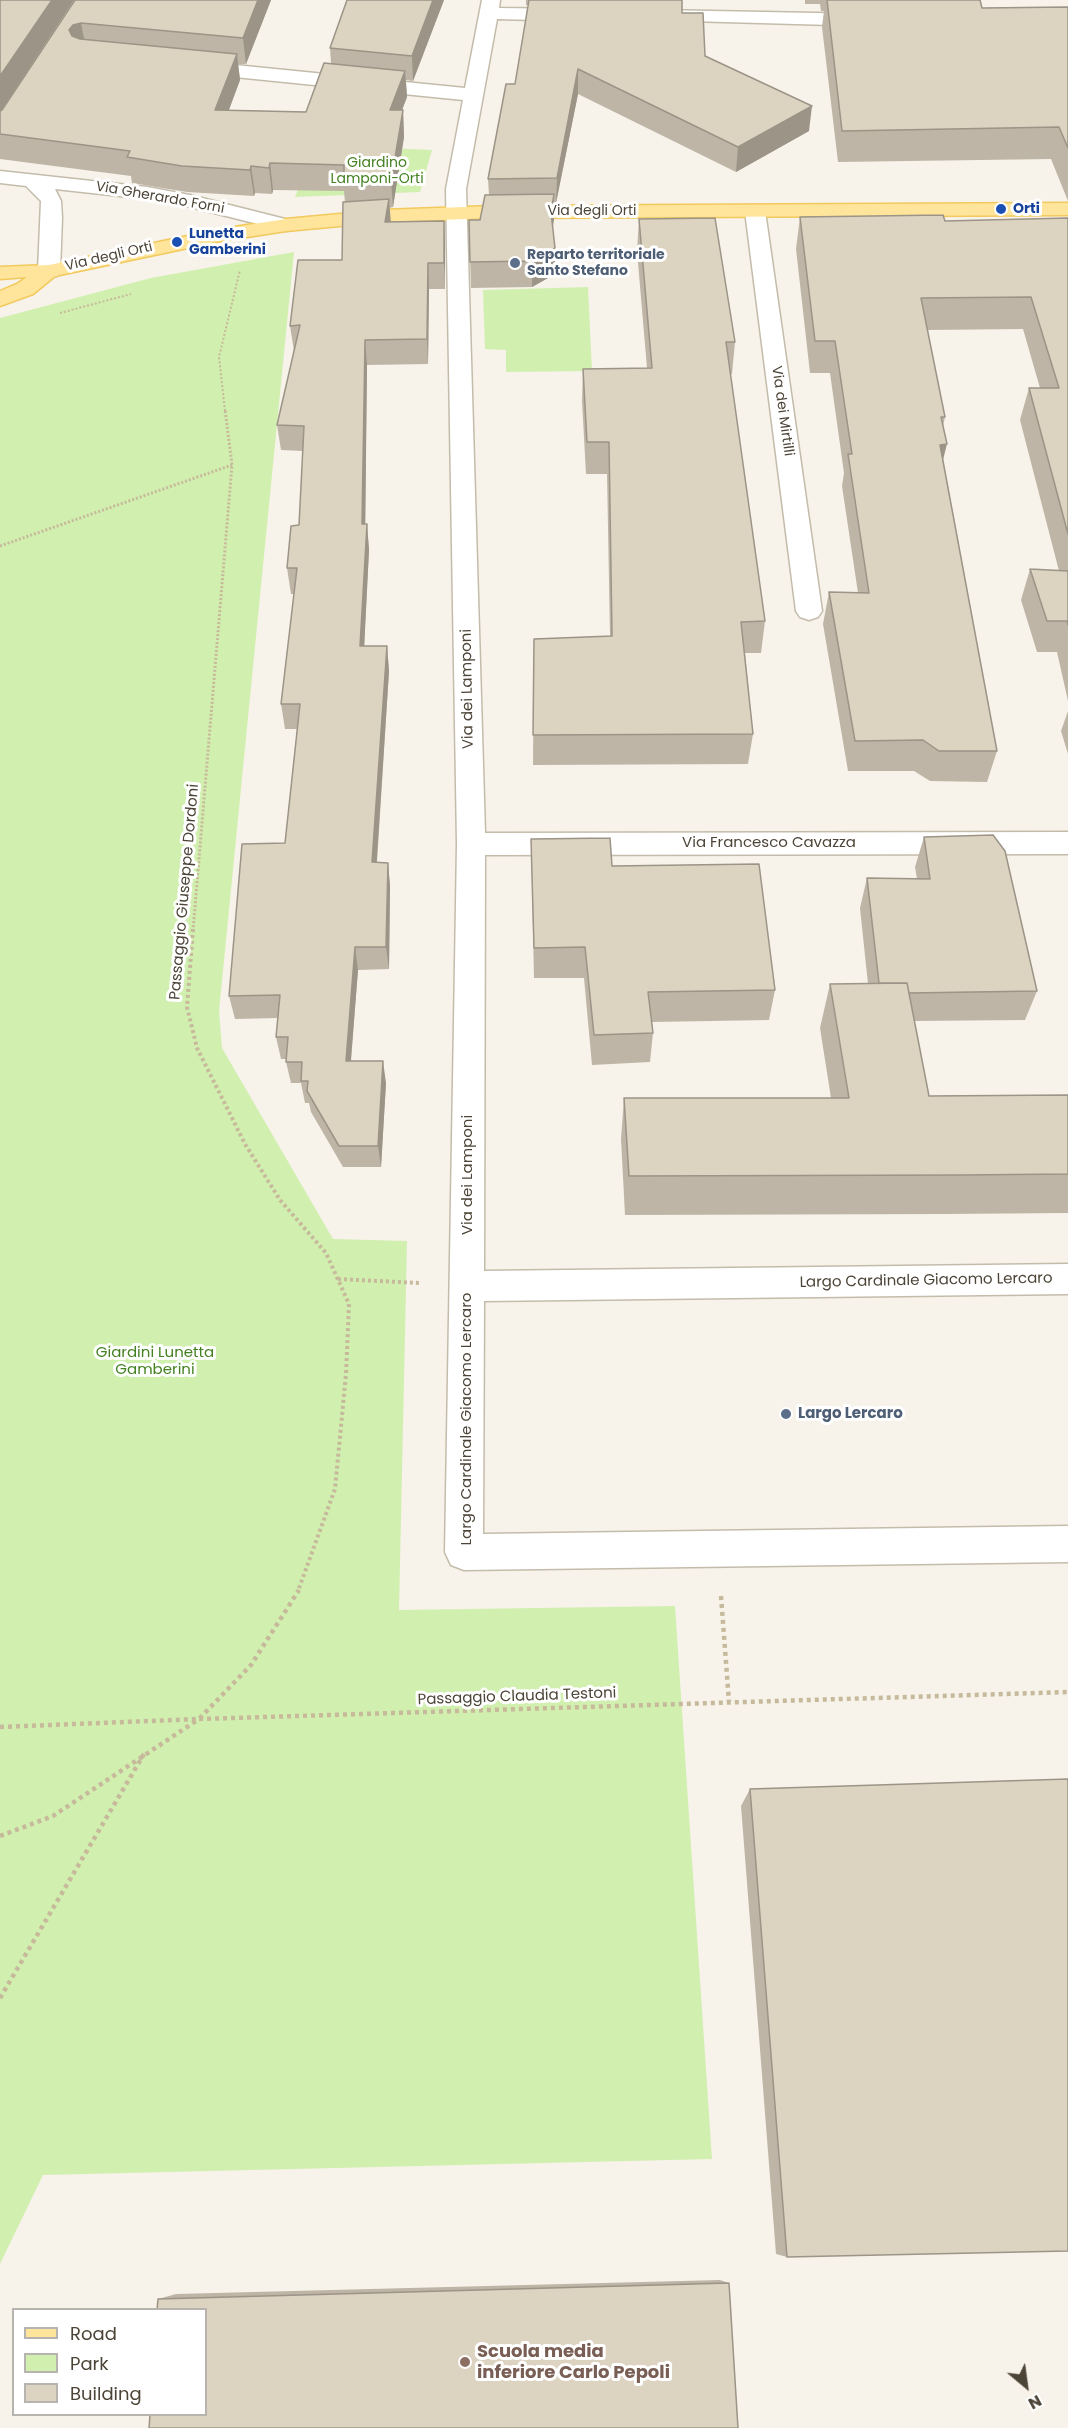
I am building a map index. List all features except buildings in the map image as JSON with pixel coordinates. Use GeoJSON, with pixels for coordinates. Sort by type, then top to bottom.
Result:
{"type":"FeatureCollection","features":[{"type":"Feature","properties":{"kind":"main road","name":"Via degli Orti"},"geometry":{"type":"LineString","coordinates":[[0,273],[49,271],[177,242],[286,225],[383,216],[458,213],[1068,208]]}},
{"type":"Feature","properties":{"kind":"main road","name":"Via degli Orti"},"geometry":{"type":"LineString","coordinates":[[0,299],[25,289],[49,271]]}},
{"type":"Feature","properties":{"kind":"street"},"geometry":{"type":"LineString","coordinates":[[490,6],[593,15]]}},
{"type":"Feature","properties":{"kind":"street","name":"Via dei Lamponi"},"geometry":{"type":"LineString","coordinates":[[467,1286],[471,844],[456,189],[490,6]]}},
{"type":"Feature","properties":{"kind":"street"},"geometry":{"type":"LineString","coordinates":[[639,16],[789,9],[882,20]]}},
{"type":"Feature","properties":{"kind":"street"},"geometry":{"type":"LineString","coordinates":[[180,66],[474,95]]}},
{"type":"Feature","properties":{"kind":"street","name":"Via Gherardo Forni"},"geometry":{"type":"LineString","coordinates":[[0,177],[147,193],[190,201],[286,225]]}},
{"type":"Feature","properties":{"kind":"street"},"geometry":{"type":"LineString","coordinates":[[32,180],[47,193],[51,201],[49,271]]}},
{"type":"Feature","properties":{"kind":"street","name":"Via dei Mirtilli"},"geometry":{"type":"LineString","coordinates":[[755,210],[809,611]]}},
{"type":"Feature","properties":{"kind":"street","name":"Via Francesco Cavazza"},"geometry":{"type":"LineString","coordinates":[[471,844],[1068,843]]}},
{"type":"Feature","properties":{"kind":"street","name":"Largo Cardinale Giacomo Lercaro"},"geometry":{"type":"LineString","coordinates":[[1068,1279],[467,1286],[464,1552],[1068,1544]]}},
{"type":"Feature","properties":{"kind":"path","name":"Passaggio Giuseppe Dordoni"},"geometry":{"type":"LineString","coordinates":[[199,1719],[251,1665],[301,1587],[335,1489],[346,1374],[349,1304],[326,1253],[280,1200],[245,1144],[197,1048],[187,1007],[232,465],[219,357],[240,269],[228,271]]}},
{"type":"Feature","properties":{"kind":"path"},"geometry":{"type":"LineString","coordinates":[[50,316],[136,293]]}},
{"type":"Feature","properties":{"kind":"path"},"geometry":{"type":"LineString","coordinates":[[0,546],[232,465]]}},
{"type":"Feature","properties":{"kind":"path"},"geometry":{"type":"LineString","coordinates":[[338,1279],[467,1286]]}},
{"type":"Feature","properties":{"kind":"path"},"geometry":{"type":"LineString","coordinates":[[717,1549],[729,1702]]}},
{"type":"Feature","properties":{"kind":"path","name":"Passaggio Claudia Testoni"},"geometry":{"type":"LineString","coordinates":[[0,1727],[1068,1692]]}},
{"type":"Feature","properties":{"kind":"path"},"geometry":{"type":"LineString","coordinates":[[0,1836],[54,1816],[199,1719]]}},
{"type":"Feature","properties":{"kind":"path"},"geometry":{"type":"LineString","coordinates":[[0,1998],[145,1753]]}},
{"type":"Feature","properties":{"kind":"green space","name":"Giardino Lamponi-Orti"},"geometry":{"type":"Polygon","coordinates":[[[365,147],[432,150],[420,192],[295,197],[313,154],[365,147]]]}},
{"type":"Feature","properties":{"kind":"green space","name":"Giardini Lunetta Gamberini"},"geometry":{"type":"Polygon","coordinates":[[[294,252],[219,1011],[222,1048],[333,1239],[407,1241],[399,1610],[675,1606],[712,2159],[43,2175],[0,2264],[0,318],[151,278],[294,252]]]}},
{"type":"Feature","properties":{"kind":"green space"},"geometry":{"type":"Polygon","coordinates":[[[588,287],[592,371],[506,372],[506,350],[485,349],[483,290],[588,287]]]}},
{"type":"Feature","properties":{"kind":"place","name":"Orti"},"geometry":{"type":"Point","coordinates":[1001,209]}},
{"type":"Feature","properties":{"kind":"place","name":"Lunetta Gamberini"},"geometry":{"type":"Point","coordinates":[177,242]}},
{"type":"Feature","properties":{"kind":"place","name":"Reparto territoriale Santo Stefano"},"geometry":{"type":"Point","coordinates":[515,263]}},
{"type":"Feature","properties":{"kind":"place","name":"Largo Lercaro"},"geometry":{"type":"Point","coordinates":[786,1414]}},
{"type":"Feature","properties":{"kind":"place","name":"Scuola media inferiore Carlo Pepoli"},"geometry":{"type":"Point","coordinates":[465,2362]}}]}
